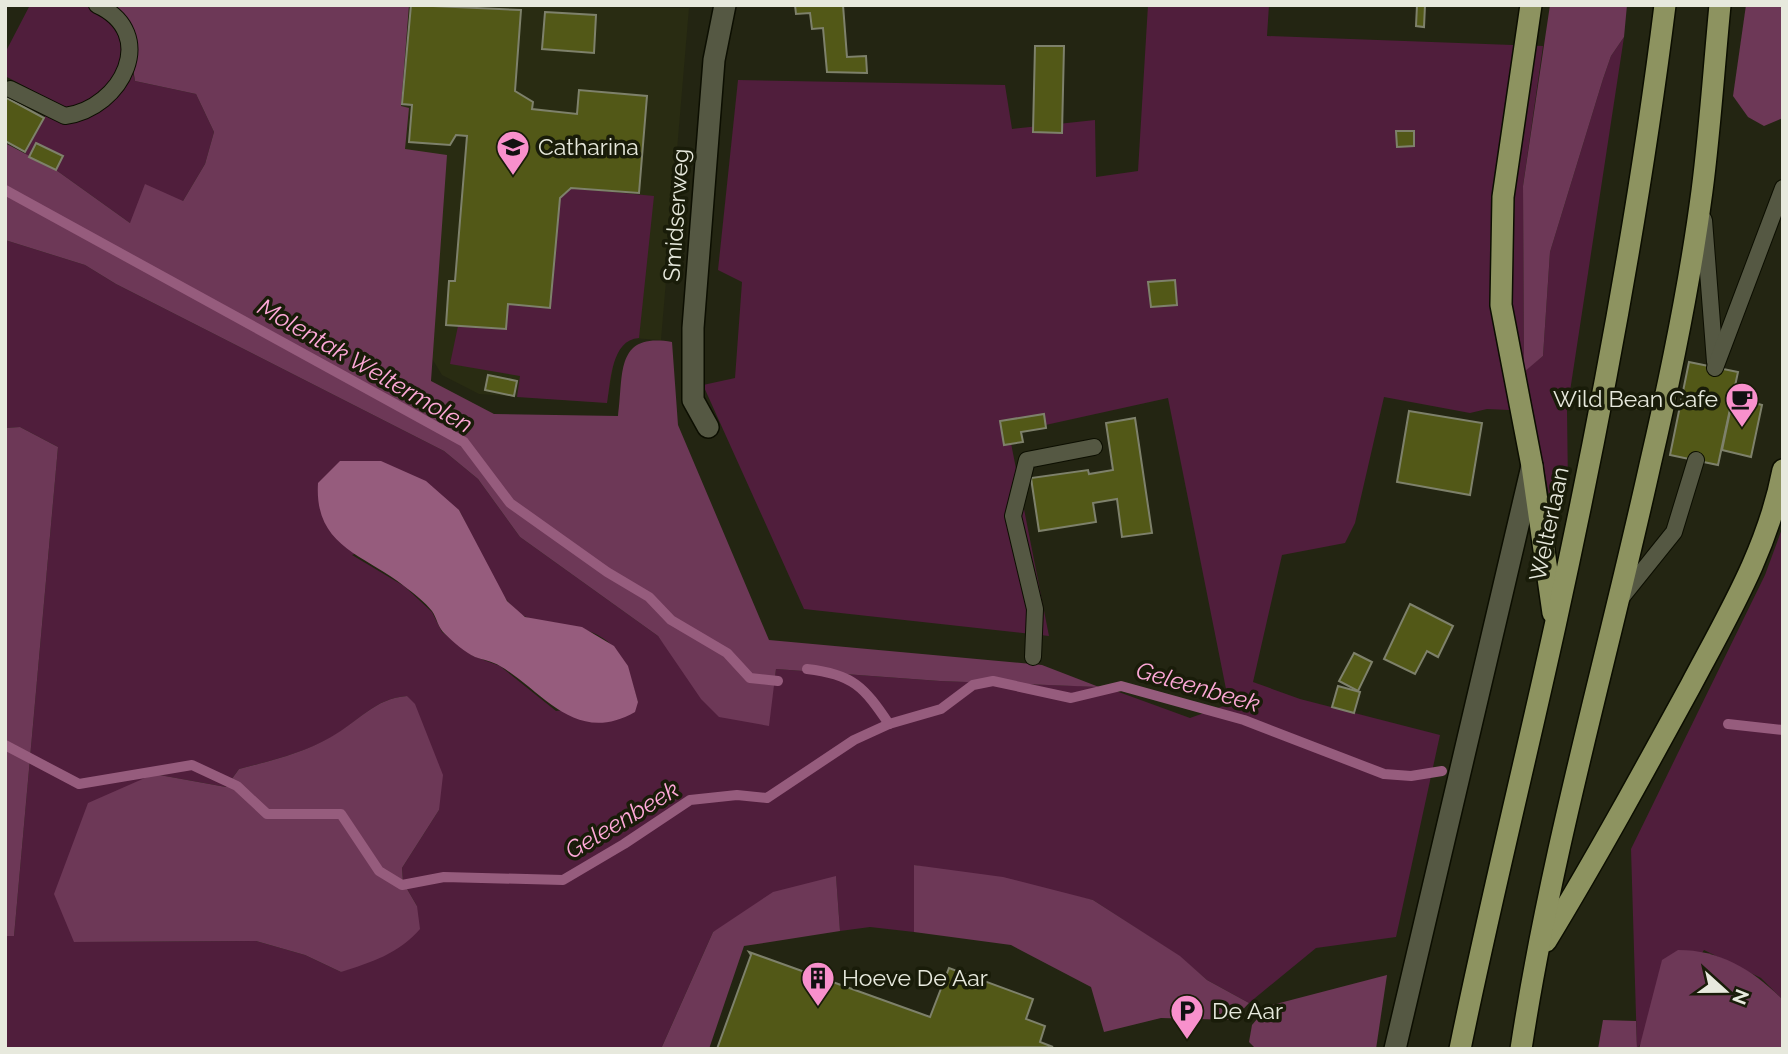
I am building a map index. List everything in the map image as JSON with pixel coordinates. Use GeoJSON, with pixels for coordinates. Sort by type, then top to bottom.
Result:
{"type":"FeatureCollection","features":[{"type":"Feature","properties":{"kind":"main road"},"geometry":{"type":"LineString","coordinates":[[1531,5],[1503,197],[1501,305],[1532,466],[1555,625]]}},
{"type":"Feature","properties":{"kind":"main road","name":"Welterlaan"},"geometry":{"type":"LineString","coordinates":[[1460,1049],[1555,625],[1606,377],[1639,187],[1665,5]]}},
{"type":"Feature","properties":{"kind":"main road"},"geometry":{"type":"LineString","coordinates":[[1521,1049],[1536,958],[1615,605],[1650,465],[1702,192],[1720,5]]}},
{"type":"Feature","properties":{"kind":"main road"},"geometry":{"type":"LineString","coordinates":[[1536,958],[1656,749],[1753,569],[1777,499],[1783,470]]}},
{"type":"Feature","properties":{"kind":"street","name":"Smidserweg"},"geometry":{"type":"LineString","coordinates":[[708,427],[693,400],[693,328],[714,60],[726,5]]}},
{"type":"Feature","properties":{"kind":"street","name":"Welterlaan"},"geometry":{"type":"LineString","coordinates":[[1395,1049],[1532,466]]}},
{"type":"Feature","properties":{"kind":"lane"},"geometry":{"type":"LineString","coordinates":[[10,89],[65,116],[93,109],[116,90],[126,70],[129,44],[123,27],[106,9],[97,5]]}},
{"type":"Feature","properties":{"kind":"lane"},"geometry":{"type":"LineString","coordinates":[[1702,192],[1716,368],[1783,188]]}},
{"type":"Feature","properties":{"kind":"lane"},"geometry":{"type":"LineString","coordinates":[[1032,657],[1035,609],[1013,516],[1027,460],[1094,447]]}},
{"type":"Feature","properties":{"kind":"lane"},"geometry":{"type":"LineString","coordinates":[[1615,605],[1674,532],[1696,460]]}},
{"type":"Feature","properties":{"kind":"shaded area"},"geometry":{"type":"Polygon","coordinates":[[[30,5],[106,5],[128,55],[135,81],[196,94],[214,132],[205,164],[183,201],[130,223],[56,170],[25,154],[53,101],[5,76],[5,53],[30,5]]]}},
{"type":"Feature","properties":{"kind":"shaded area"},"geometry":{"type":"Polygon","coordinates":[[[106,5],[409,5],[401,106],[409,108],[405,149],[447,155],[431,381],[494,414],[618,416],[622,372],[631,350],[640,344],[653,341],[672,342],[678,425],[769,640],[1042,665],[1099,687],[940,681],[776,669],[769,726],[719,717],[701,699],[658,636],[520,537],[478,479],[444,451],[116,284],[85,265],[5,240],[5,143],[56,170],[130,223],[145,184],[183,201],[205,164],[214,132],[196,94],[135,81],[131,56],[106,5]]]}},
{"type":"Feature","properties":{"kind":"shaded area","name":"Catharina"},"geometry":{"type":"Polygon","coordinates":[[[380,5],[689,8],[661,340],[630,338],[621,345],[614,362],[607,403],[479,394],[442,375],[373,262],[380,5]]]}},
{"type":"Feature","properties":{"kind":"shaded area"},"geometry":{"type":"Polygon","coordinates":[[[1148,5],[1269,5],[1267,36],[1543,46],[1523,186],[1524,371],[1543,356],[1550,252],[1603,79],[1611,56],[1624,37],[1567,411],[1568,487],[1562,512],[1552,511],[1533,411],[1487,409],[1470,413],[1384,397],[1355,523],[1345,543],[1282,555],[1253,682],[1300,699],[1440,735],[1396,937],[1316,948],[1249,1003],[1207,980],[1179,956],[1093,900],[914,865],[914,932],[870,927],[840,931],[836,877],[713,932],[661,1049],[5,1049],[5,936],[14,936],[58,447],[20,427],[5,428],[5,240],[85,265],[116,284],[444,451],[478,479],[520,537],[658,636],[681,666],[774,683],[776,669],[940,681],[1105,687],[1190,718],[1229,704],[1168,398],[1009,433],[1049,636],[804,609],[703,385],[735,378],[742,282],[718,270],[738,80],[1005,85],[1012,129],[1095,120],[1096,177],[1138,171],[1148,5]],[[459,510],[352,555],[404,586],[432,612],[442,632],[473,656],[500,666],[556,711],[638,702],[622,658],[605,640],[579,628],[528,618],[514,608],[487,568],[459,510]],[[407,696],[385,701],[332,737],[310,748],[239,769],[226,787],[154,774],[74,942],[256,941],[305,955],[341,972],[417,906],[403,882],[402,868],[439,810],[407,696]]]}},
{"type":"Feature","properties":{"kind":"shaded area"},"geometry":{"type":"Polygon","coordinates":[[[1550,5],[1627,5],[1624,37],[1611,56],[1603,79],[1550,252],[1543,356],[1524,372],[1523,186],[1550,5]]]}},
{"type":"Feature","properties":{"kind":"shaded area"},"geometry":{"type":"Polygon","coordinates":[[[1746,5],[1783,5],[1783,118],[1764,126],[1748,117],[1733,96],[1746,5]]]}},
{"type":"Feature","properties":{"kind":"shaded area"},"geometry":{"type":"Polygon","coordinates":[[[571,188],[654,196],[639,338],[630,340],[618,354],[607,403],[517,397],[520,376],[450,364],[458,326],[505,329],[508,304],[550,307],[560,198],[571,188]]]}},
{"type":"Feature","properties":{"kind":"shaded area"},"geometry":{"type":"Polygon","coordinates":[[[20,427],[58,447],[14,936],[5,936],[5,428],[20,427]]]}},
{"type":"Feature","properties":{"kind":"shaded area"},"geometry":{"type":"Polygon","coordinates":[[[340,461],[381,461],[426,481],[459,510],[507,601],[525,617],[582,627],[614,646],[628,666],[638,702],[635,712],[614,721],[595,723],[577,719],[546,701],[500,666],[475,657],[455,643],[443,632],[432,611],[422,601],[389,575],[344,546],[324,522],[319,504],[318,483],[340,461]]]}},
{"type":"Feature","properties":{"kind":"shaded area"},"geometry":{"type":"Polygon","coordinates":[[[1783,526],[1783,1000],[1761,978],[1704,950],[1637,1049],[1631,849],[1765,575],[1783,526]]]}},
{"type":"Feature","properties":{"kind":"shaded area"},"geometry":{"type":"Polygon","coordinates":[[[407,696],[415,704],[443,775],[439,810],[402,868],[403,882],[417,906],[420,929],[403,945],[373,961],[341,972],[305,955],[256,941],[74,942],[54,894],[88,803],[154,774],[226,787],[239,769],[309,748],[341,731],[385,701],[407,696]]]}},
{"type":"Feature","properties":{"kind":"shaded area"},"geometry":{"type":"Polygon","coordinates":[[[914,865],[1003,877],[1093,900],[1180,956],[1207,980],[1249,1003],[1233,1020],[1161,1018],[1104,1032],[1091,987],[1011,945],[914,932],[914,865]]]}},
{"type":"Feature","properties":{"kind":"shaded area"},"geometry":{"type":"Polygon","coordinates":[[[836,876],[840,931],[744,946],[709,1049],[661,1049],[713,932],[773,892],[836,876]]]}},
{"type":"Feature","properties":{"kind":"shaded area"},"geometry":{"type":"Polygon","coordinates":[[[1678,950],[1722,958],[1748,971],[1772,989],[1783,1000],[1783,1049],[1639,1049],[1662,960],[1678,950]]]}},
{"type":"Feature","properties":{"kind":"shaded area"},"geometry":{"type":"Polygon","coordinates":[[[1387,975],[1376,1049],[1256,1049],[1249,1042],[1252,1025],[1268,1006],[1387,975]]]}},
{"type":"Feature","properties":{"kind":"shaded area"},"geometry":{"type":"Polygon","coordinates":[[[1603,1020],[1636,1021],[1637,1049],[1598,1049],[1603,1020]]]}},
{"type":"Feature","properties":{"kind":"building"},"geometry":{"type":"Polygon","coordinates":[[[411,5],[521,10],[515,91],[533,102],[532,109],[577,114],[579,90],[647,96],[639,193],[571,188],[560,198],[550,308],[508,304],[506,329],[446,325],[449,281],[455,281],[467,136],[456,135],[450,145],[409,142],[412,105],[402,104],[411,5]]]}},
{"type":"Feature","properties":{"kind":"building"},"geometry":{"type":"Polygon","coordinates":[[[795,5],[843,5],[847,57],[866,56],[867,73],[827,72],[823,28],[812,29],[810,13],[796,14],[795,5]]]}},
{"type":"Feature","properties":{"kind":"building"},"geometry":{"type":"Polygon","coordinates":[[[1417,5],[1425,5],[1424,27],[1416,26],[1417,5]]]}},
{"type":"Feature","properties":{"kind":"building"},"geometry":{"type":"Polygon","coordinates":[[[545,12],[596,15],[594,53],[542,49],[545,12]]]}},
{"type":"Feature","properties":{"kind":"building"},"geometry":{"type":"Polygon","coordinates":[[[1035,46],[1064,46],[1062,133],[1033,132],[1035,46]]]}},
{"type":"Feature","properties":{"kind":"building"},"geometry":{"type":"Polygon","coordinates":[[[5,97],[44,118],[25,152],[5,141],[5,97]]]}},
{"type":"Feature","properties":{"kind":"building"},"geometry":{"type":"Polygon","coordinates":[[[1396,131],[1414,131],[1414,146],[1397,147],[1396,131]]]}},
{"type":"Feature","properties":{"kind":"building"},"geometry":{"type":"Polygon","coordinates":[[[36,143],[63,156],[56,170],[29,157],[36,143]]]}},
{"type":"Feature","properties":{"kind":"building"},"geometry":{"type":"Polygon","coordinates":[[[1175,280],[1177,305],[1151,307],[1148,282],[1175,280]]]}},
{"type":"Feature","properties":{"kind":"building"},"geometry":{"type":"Polygon","coordinates":[[[1689,362],[1738,372],[1718,465],[1670,455],[1689,362]]]}},
{"type":"Feature","properties":{"kind":"building"},"geometry":{"type":"Polygon","coordinates":[[[488,375],[517,381],[514,396],[485,390],[488,375]]]}},
{"type":"Feature","properties":{"kind":"building"},"geometry":{"type":"Polygon","coordinates":[[[1733,397],[1762,405],[1751,457],[1722,450],[1733,397]]]}},
{"type":"Feature","properties":{"kind":"building"},"geometry":{"type":"Polygon","coordinates":[[[1409,411],[1482,423],[1470,495],[1397,482],[1409,411]]]}},
{"type":"Feature","properties":{"kind":"building"},"geometry":{"type":"Polygon","coordinates":[[[1044,414],[1046,428],[1021,432],[1023,442],[1004,445],[1000,421],[1044,414]]]}},
{"type":"Feature","properties":{"kind":"building"},"geometry":{"type":"Polygon","coordinates":[[[1135,418],[1152,533],[1122,537],[1117,499],[1093,503],[1096,522],[1039,531],[1031,478],[1088,470],[1089,474],[1113,470],[1106,423],[1135,418]]]}},
{"type":"Feature","properties":{"kind":"building"},"geometry":{"type":"Polygon","coordinates":[[[1410,604],[1453,626],[1438,657],[1427,651],[1415,674],[1384,659],[1410,604]]]}},
{"type":"Feature","properties":{"kind":"building"},"geometry":{"type":"Polygon","coordinates":[[[1354,653],[1372,662],[1358,691],[1339,681],[1354,653]]]}},
{"type":"Feature","properties":{"kind":"building"},"geometry":{"type":"Polygon","coordinates":[[[1338,686],[1360,692],[1354,713],[1332,707],[1338,686]]]}},
{"type":"Feature","properties":{"kind":"building","name":"Hoeve De Aar"},"geometry":{"type":"Polygon","coordinates":[[[749,952],[930,1017],[949,968],[1033,999],[1026,1019],[1045,1026],[1040,1042],[1053,1047],[717,1049],[751,955],[749,952]]]}},
{"type":"Feature","properties":{"kind":"waterway","name":"Molentak Weltermolen"},"geometry":{"type":"LineString","coordinates":[[5,190],[464,442],[510,503],[607,572],[649,597],[671,620],[727,653],[750,678],[778,681]]}},
{"type":"Feature","properties":{"kind":"waterway","name":"Molentak Weltermolen"},"geometry":{"type":"LineString","coordinates":[[807,669],[836,674],[856,684],[872,700],[889,724]]}},
{"type":"Feature","properties":{"kind":"waterway","name":"Geleenbeek"},"geometry":{"type":"LineString","coordinates":[[5,745],[79,784],[192,765],[237,786],[267,814],[341,814],[379,871],[402,885],[444,877],[563,880],[690,800],[737,795],[767,798],[854,740],[889,724],[941,709],[973,685],[993,681],[1071,698],[1121,686],[1244,720],[1384,774],[1411,776],[1442,771]]}},
{"type":"Feature","properties":{"kind":"waterway","name":"Geleenbeek"},"geometry":{"type":"LineString","coordinates":[[1728,724],[1783,730]]}},
{"type":"Feature","properties":{"kind":"place","name":"Catharina"},"geometry":{"type":"Point","coordinates":[513,177]}},
{"type":"Feature","properties":{"kind":"place","name":"Wild Bean Cafe"},"geometry":{"type":"Point","coordinates":[1742,429]}},
{"type":"Feature","properties":{"kind":"place","name":"Hoeve De Aar"},"geometry":{"type":"Point","coordinates":[818,1008]}},
{"type":"Feature","properties":{"kind":"place","name":"De Aar"},"geometry":{"type":"Point","coordinates":[1187,1041]}}]}
